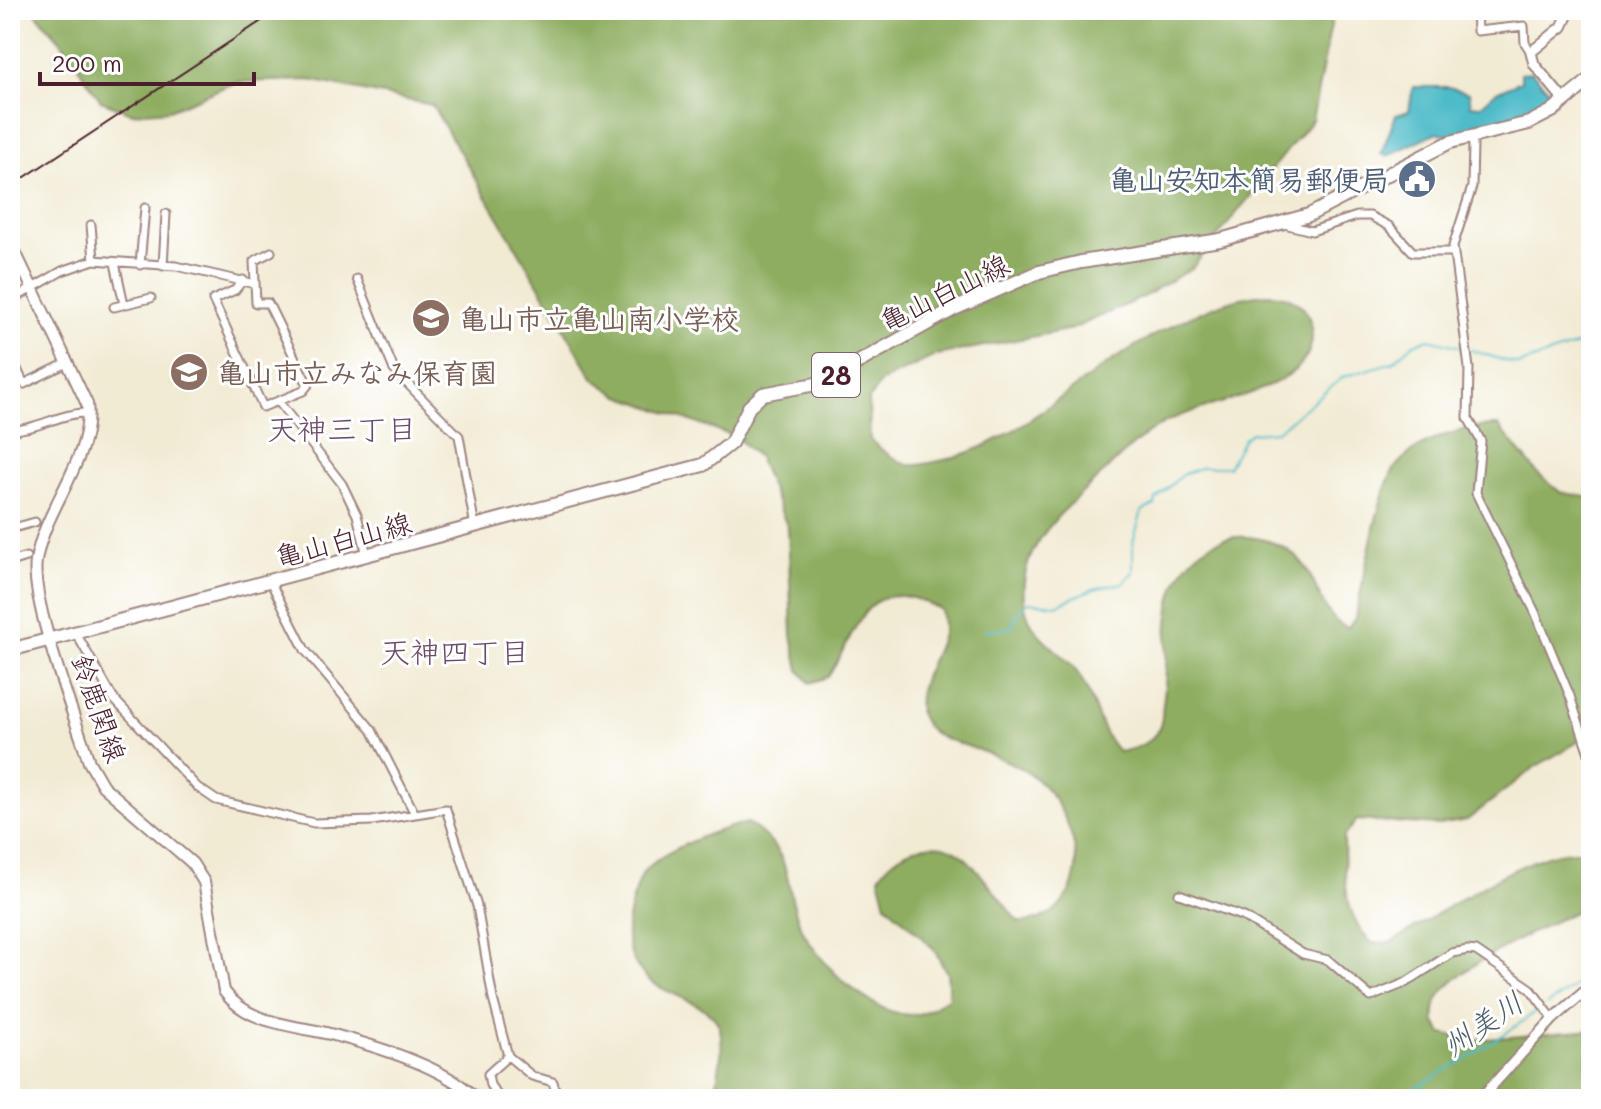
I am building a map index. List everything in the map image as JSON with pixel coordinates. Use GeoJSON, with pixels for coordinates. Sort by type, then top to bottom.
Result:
{"type":"FeatureCollection","features":[{"type":"Feature","properties":{"kind":"main road","name":"亀山白山線"},"geometry":{"type":"LineString","coordinates":[[10,650],[52,642],[703,465],[731,443],[749,407],[763,394],[821,383],[925,323],[1039,272],[1081,262],[1220,240],[1309,215],[1424,154],[1469,135],[1529,123],[1552,111],[1591,79]]}},
{"type":"Feature","properties":{"kind":"main road"},"geometry":{"type":"LineString","coordinates":[[10,241],[69,362],[88,413]]}},
{"type":"Feature","properties":{"kind":"main road","name":"鈴鹿関線"},"geometry":{"type":"LineString","coordinates":[[88,413],[80,448],[36,559],[36,585],[89,762],[103,786],[192,863],[204,882],[224,991],[234,1006],[253,1016],[335,1036],[442,1073],[476,1099]]}},
{"type":"Feature","properties":{"kind":"street"},"geometry":{"type":"LineString","coordinates":[[1476,10],[1477,31],[1524,26],[1525,43],[1534,64],[1563,99]]}},
{"type":"Feature","properties":{"kind":"street"},"geometry":{"type":"LineString","coordinates":[[1531,52],[1562,27],[1570,10]]}},
{"type":"Feature","properties":{"kind":"street"},"geometry":{"type":"LineString","coordinates":[[1469,135],[1473,144],[1472,187],[1455,230],[1453,252],[1462,304],[1468,418],[1481,441],[1477,499],[1535,612],[1570,696],[1591,760]]}},
{"type":"Feature","properties":{"kind":"street"},"geometry":{"type":"LineString","coordinates":[[140,265],[145,208]]}},
{"type":"Feature","properties":{"kind":"street"},"geometry":{"type":"LineString","coordinates":[[163,266],[166,214]]}},
{"type":"Feature","properties":{"kind":"street"},"geometry":{"type":"LineString","coordinates":[[1282,223],[1312,231],[1357,216],[1370,216],[1389,226],[1413,252],[1453,252]]}},
{"type":"Feature","properties":{"kind":"street"},"geometry":{"type":"LineString","coordinates":[[91,225],[94,260]]}},
{"type":"Feature","properties":{"kind":"street"},"geometry":{"type":"LineString","coordinates":[[243,280],[235,290],[213,300],[263,407],[308,385],[268,303],[256,303],[254,261],[271,252]]}},
{"type":"Feature","properties":{"kind":"street"},"geometry":{"type":"LineString","coordinates":[[10,301],[62,271],[94,260],[163,266],[255,284]]}},
{"type":"Feature","properties":{"kind":"street"},"geometry":{"type":"LineString","coordinates":[[115,263],[124,304]]}},
{"type":"Feature","properties":{"kind":"street"},"geometry":{"type":"LineString","coordinates":[[357,279],[394,370],[459,436],[475,529]]}},
{"type":"Feature","properties":{"kind":"street"},"geometry":{"type":"LineString","coordinates":[[114,307],[151,298]]}},
{"type":"Feature","properties":{"kind":"street"},"geometry":{"type":"LineString","coordinates":[[10,354],[24,384],[69,362]]}},
{"type":"Feature","properties":{"kind":"street"},"geometry":{"type":"LineString","coordinates":[[278,401],[342,484],[357,515],[368,557]]}},
{"type":"Feature","properties":{"kind":"street"},"geometry":{"type":"LineString","coordinates":[[10,430],[35,427],[75,413],[88,413]]}},
{"type":"Feature","properties":{"kind":"street"},"geometry":{"type":"LineString","coordinates":[[10,529],[35,522]]}},
{"type":"Feature","properties":{"kind":"street"},"geometry":{"type":"LineString","coordinates":[[10,562],[26,557]]}},
{"type":"Feature","properties":{"kind":"street"},"geometry":{"type":"LineString","coordinates":[[271,583],[305,650],[372,730],[415,814]]}},
{"type":"Feature","properties":{"kind":"street"},"geometry":{"type":"LineString","coordinates":[[77,635],[113,698],[212,798],[314,823],[372,821],[446,809],[477,906],[493,999],[508,1056],[532,1076],[553,1082],[558,1099]]}},
{"type":"Feature","properties":{"kind":"street"},"geometry":{"type":"LineString","coordinates":[[1179,894],[1244,917],[1303,954],[1328,960],[1371,997],[1405,983],[1452,953],[1476,951],[1530,988],[1553,1019]]}},
{"type":"Feature","properties":{"kind":"street"},"geometry":{"type":"LineString","coordinates":[[1480,1099],[1553,1019],[1591,986]]}},
{"type":"Feature","properties":{"kind":"street"},"geometry":{"type":"LineString","coordinates":[[500,1099],[490,1085],[488,1074],[508,1056]]}},
{"type":"Feature","properties":{"kind":"green space"},"geometry":{"type":"Polygon","coordinates":[[[33,10],[1334,10],[1312,120],[1192,268],[1141,298],[1072,329],[937,355],[882,381],[869,399],[870,440],[884,452],[911,465],[961,455],[1008,434],[1116,358],[1154,335],[1206,310],[1259,295],[1281,296],[1299,304],[1305,311],[1311,323],[1312,336],[1307,355],[1294,371],[1252,393],[1181,415],[1155,428],[1057,518],[1034,549],[1024,586],[1029,618],[1040,636],[1077,672],[1106,734],[1119,752],[1147,742],[1160,726],[1172,596],[1179,577],[1191,560],[1208,546],[1245,537],[1258,538],[1283,548],[1303,564],[1327,609],[1340,624],[1348,628],[1355,618],[1372,536],[1390,476],[1398,464],[1419,447],[1459,431],[1499,426],[1537,473],[1560,492],[1591,498],[1591,724],[1578,742],[1535,767],[1467,820],[1439,825],[1357,820],[1344,837],[1345,880],[1350,907],[1362,932],[1372,943],[1392,942],[1490,882],[1547,856],[1571,851],[1591,854],[1591,904],[1506,946],[1462,974],[1437,1001],[1434,1020],[1442,1034],[1474,1040],[1591,1030],[1591,1099],[714,1099],[721,1053],[719,1026],[706,1011],[644,975],[628,945],[629,912],[640,879],[663,856],[707,835],[748,823],[764,835],[782,860],[802,929],[822,958],[852,989],[888,1010],[905,1015],[925,1012],[949,997],[947,973],[933,948],[886,904],[879,877],[895,859],[905,852],[929,845],[952,849],[978,871],[1019,922],[1049,915],[1068,895],[1074,878],[1075,852],[1063,813],[1053,797],[1041,783],[1013,764],[938,735],[923,721],[919,699],[924,677],[943,631],[941,610],[916,599],[896,596],[881,599],[859,621],[828,677],[810,683],[799,670],[792,636],[788,528],[758,457],[736,437],[620,396],[594,379],[432,105],[310,80],[236,82],[169,110],[132,113],[101,101],[60,40],[33,10]]]}},
{"type":"Feature","properties":{"kind":"water"},"geometry":{"type":"Polygon","coordinates":[[[1532,72],[1555,97],[1555,102],[1533,116],[1450,136],[1437,132],[1387,156],[1381,154],[1396,115],[1409,111],[1413,87],[1449,87],[1469,93],[1471,105],[1480,106],[1496,92],[1521,81],[1521,73],[1532,72]]]}},
{"type":"Feature","properties":{"kind":"waterway"},"geometry":{"type":"LineString","coordinates":[[1471,350],[1518,365],[1580,344],[1591,329]]}},
{"type":"Feature","properties":{"kind":"waterway"},"geometry":{"type":"LineString","coordinates":[[984,630],[1011,628],[1019,610],[1028,602],[1056,605],[1093,589],[1123,583],[1133,572],[1133,542],[1142,511],[1155,505],[1156,499],[1183,474],[1203,467],[1228,467],[1244,438],[1251,433],[1277,431],[1343,377],[1393,362],[1413,344],[1429,339],[1465,348]]}},
{"type":"Feature","properties":{"kind":"waterway","name":"州美川"},"geometry":{"type":"LineString","coordinates":[[1547,1005],[1591,975]]}},
{"type":"Feature","properties":{"kind":"waterway","name":"州美川"},"geometry":{"type":"LineString","coordinates":[[1393,1099],[1469,1057],[1541,1008]]}},
{"type":"Feature","properties":{"kind":"railway"},"geometry":{"type":"LineString","coordinates":[[10,187],[278,10]]}},
{"type":"Feature","properties":{"kind":"place","name":"亀山安知本簡易郵便局"},"geometry":{"type":"Point","coordinates":[1417,179]}},
{"type":"Feature","properties":{"kind":"place","name":"亀山市立亀山南小学校"},"geometry":{"type":"Point","coordinates":[431,318]}},
{"type":"Feature","properties":{"kind":"place","name":"亀山市立みなみ保育園"},"geometry":{"type":"Point","coordinates":[189,372]}},
{"type":"Feature","properties":{"kind":"district","name":"天神三丁目"},"geometry":{"type":"Point","coordinates":[342,428]}},
{"type":"Feature","properties":{"kind":"district","name":"天神四丁目"},"geometry":{"type":"Point","coordinates":[455,651]}}]}
